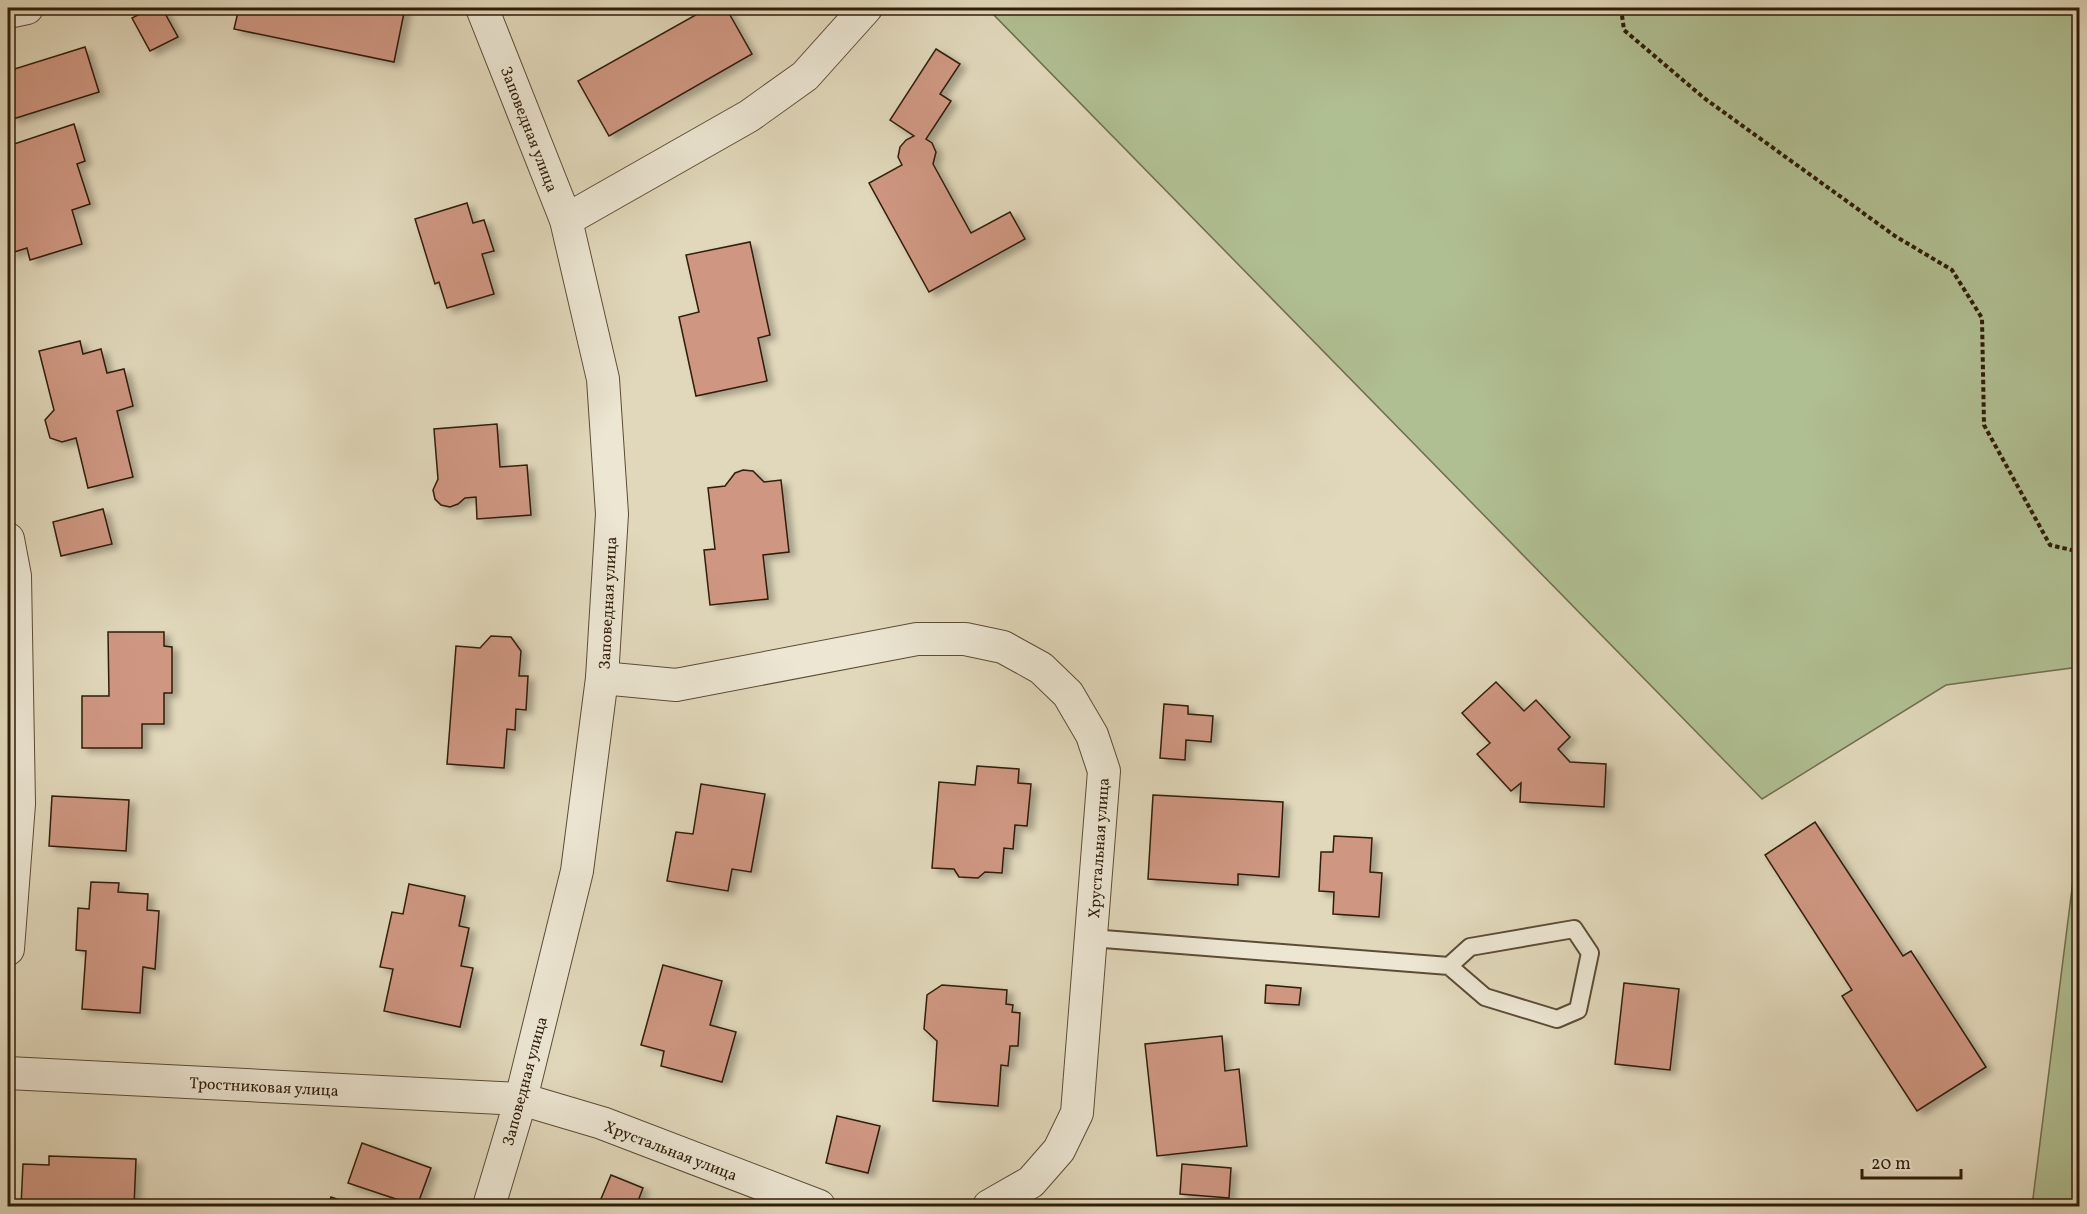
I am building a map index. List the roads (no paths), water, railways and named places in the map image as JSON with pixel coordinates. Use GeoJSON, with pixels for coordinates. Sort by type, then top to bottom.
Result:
{"type":"FeatureCollection","features":[{"type":"Feature","properties":{"kind":"street"},"geometry":{"type":"LineString","coordinates":[[8,12],[27,8]]}},
{"type":"Feature","properties":{"kind":"street","name":"Заповедная улица"},"geometry":{"type":"LineString","coordinates":[[482,8],[566,220],[603,379],[612,513],[602,678],[577,871],[521,1099],[489,1206]]}},
{"type":"Feature","properties":{"kind":"street"},"geometry":{"type":"LineString","coordinates":[[566,220],[767,103],[805,76],[866,8]]}},
{"type":"Feature","properties":{"kind":"street"},"geometry":{"type":"LineString","coordinates":[[8,539],[15,576],[20,804],[8,949]]}},
{"type":"Feature","properties":{"kind":"street","name":"Хрустальная улица"},"geometry":{"type":"LineString","coordinates":[[602,678],[676,685],[917,639],[965,639],[1003,647],[1041,668],[1068,694],[1092,735],[1104,771],[1077,1113],[1059,1150],[1031,1182],[989,1206]]}},
{"type":"Feature","properties":{"kind":"street","name":"Тростниковая улица"},"geometry":{"type":"LineString","coordinates":[[8,1073],[521,1099]]}},
{"type":"Feature","properties":{"kind":"street","name":"Хрустальная улица"},"geometry":{"type":"LineString","coordinates":[[521,1099],[602,1124],[819,1206]]}},
{"type":"Feature","properties":{"kind":"lane"},"geometry":{"type":"LineString","coordinates":[[1091,938],[1449,966],[1485,997],[1557,1019],[1578,1010],[1590,953],[1574,929],[1470,947],[1449,966]]}}]}
